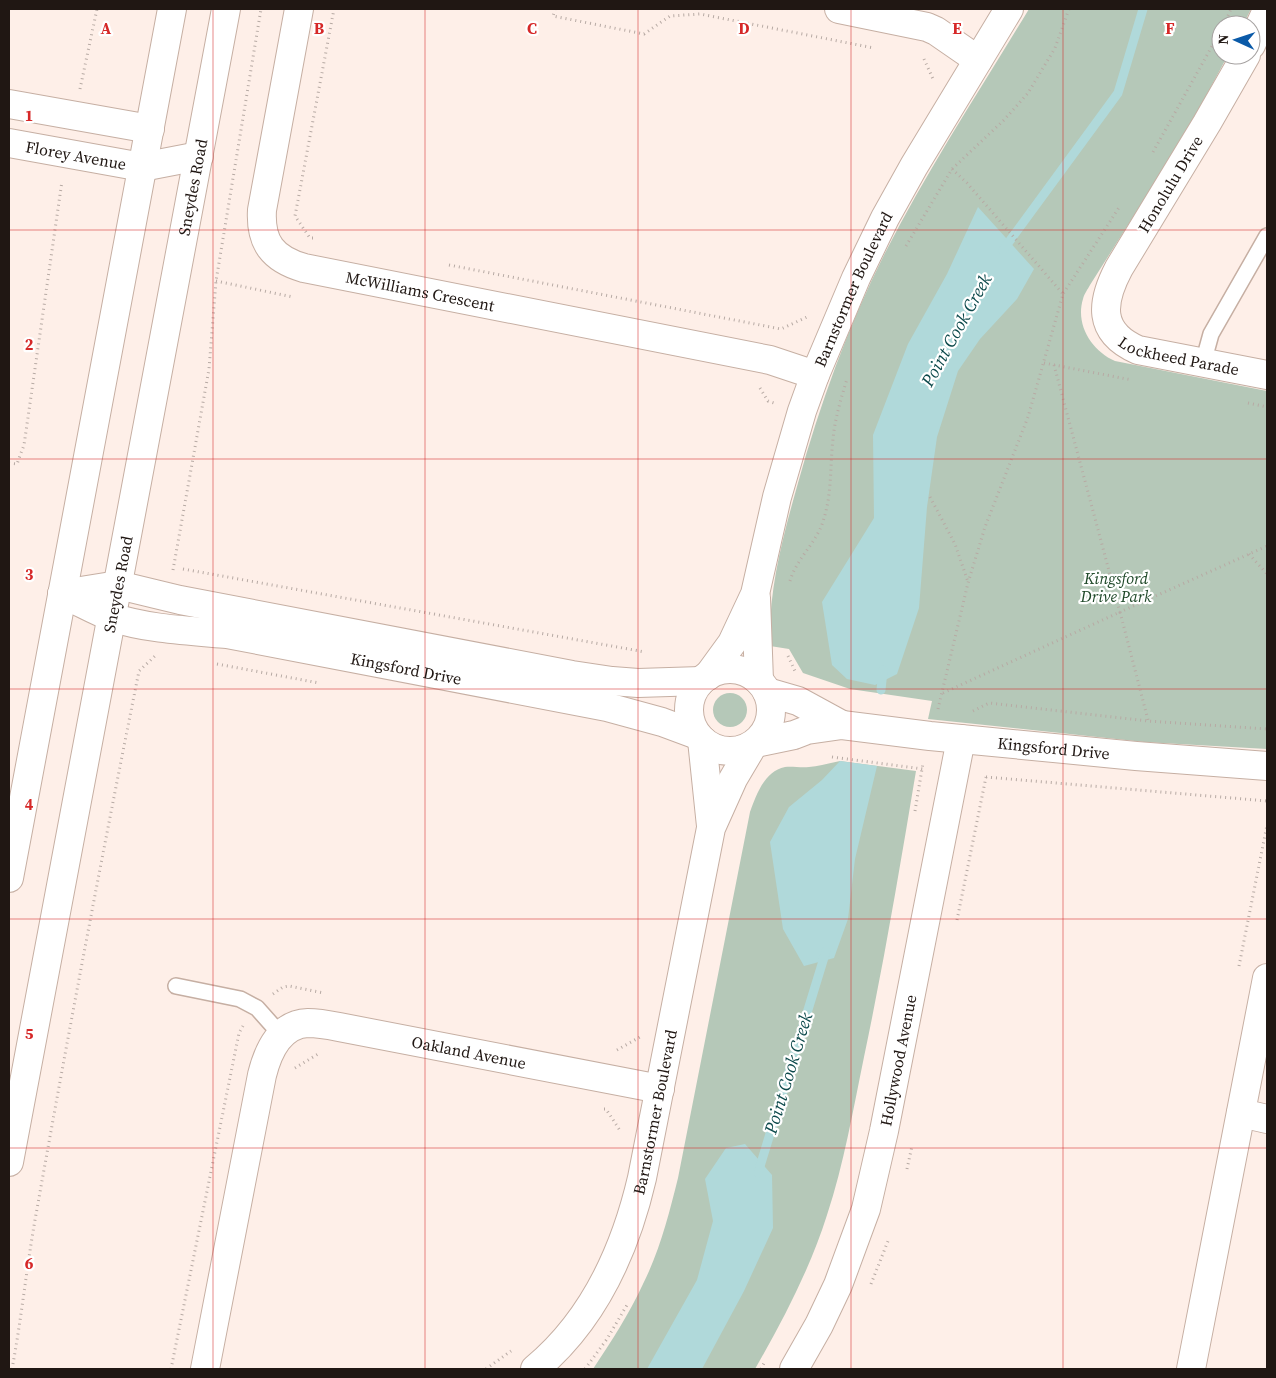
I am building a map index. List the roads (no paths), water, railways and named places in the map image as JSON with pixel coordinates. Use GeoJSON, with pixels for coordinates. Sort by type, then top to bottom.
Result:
{"type":"FeatureCollection","features":[{"type":"Feature","properties":{"kind":"street"},"geometry":{"type":"LineString","coordinates":[[9,878],[172,9]]}},
{"type":"Feature","properties":{"kind":"street","name":"Sneydes Road"},"geometry":{"type":"LineString","coordinates":[[9,1162],[226,9]]}},
{"type":"Feature","properties":{"kind":"street","name":"McWilliams Crescent"},"geometry":{"type":"LineString","coordinates":[[299,9],[262,210],[262,232],[270,248],[278,255],[292,264],[304,268],[770,360],[815,375]]}},
{"type":"Feature","properties":{"kind":"street"},"geometry":{"type":"LineString","coordinates":[[839,9],[926,27],[942,35],[978,60]]}},
{"type":"Feature","properties":{"kind":"street","name":"Barnstormer Boulevard"},"geometry":{"type":"LineString","coordinates":[[704,678],[732,643],[756,594],[778,497],[802,411],[852,286],[885,218],[1009,9]]}},
{"type":"Feature","properties":{"kind":"street","name":"Honolulu Drive"},"geometry":{"type":"LineString","coordinates":[[1261,27],[1267,10]]}},
{"type":"Feature","properties":{"kind":"street","name":"Honolulu Drive"},"geometry":{"type":"LineString","coordinates":[[1106,315],[1105,306],[1110,286],[1119,268],[1242,65]]}},
{"type":"Feature","properties":{"kind":"street"},"geometry":{"type":"LineString","coordinates":[[9,104],[150,129],[199,156]]}},
{"type":"Feature","properties":{"kind":"street","name":"Florey Avenue"},"geometry":{"type":"LineString","coordinates":[[9,143],[142,167]]}},
{"type":"Feature","properties":{"kind":"street"},"geometry":{"type":"LineString","coordinates":[[142,167],[199,156]]}},
{"type":"Feature","properties":{"kind":"street","name":"Lockheed Parade"},"geometry":{"type":"LineString","coordinates":[[1106,315],[1114,333],[1130,346],[1149,352],[1267,375]]}},
{"type":"Feature","properties":{"kind":"street"},"geometry":{"type":"LineString","coordinates":[[62,594],[118,584]]}},
{"type":"Feature","properties":{"kind":"street","name":"Kingsford Drive"},"geometry":{"type":"LineString","coordinates":[[118,584],[168,597],[612,681],[667,683],[704,678]]}},
{"type":"Feature","properties":{"kind":"street","name":"Kingsford Drive"},"geometry":{"type":"LineString","coordinates":[[62,594],[112,618],[162,628],[227,634],[607,707],[662,722],[700,738]]}},
{"type":"Feature","properties":{"kind":"street","name":"Barnstormer Boulevard"},"geometry":{"type":"LineString","coordinates":[[756,594],[763,686]]}},
{"type":"Feature","properties":{"kind":"street"},"geometry":{"type":"LineString","coordinates":[[725,669],[734,669],[752,675],[763,686],[770,699],[771,715],[766,731],[754,744],[736,752],[726,752],[709,746],[700,738],[693,728],[689,712],[692,696],[704,678],[725,669]]}},
{"type":"Feature","properties":{"kind":"street","name":"Kingsford Drive"},"geometry":{"type":"LineString","coordinates":[[763,686],[798,701],[842,725]]}},
{"type":"Feature","properties":{"kind":"street","name":"Kingsford Drive"},"geometry":{"type":"LineString","coordinates":[[754,744],[794,735],[807,730],[842,725],[930,736],[1136,756],[1267,766]]}},
{"type":"Feature","properties":{"kind":"street","name":"Barnstormer Boulevard"},"geometry":{"type":"LineString","coordinates":[[700,738],[711,828]]}},
{"type":"Feature","properties":{"kind":"street","name":"Hollywood Avenue"},"geometry":{"type":"LineString","coordinates":[[794,1369],[819,1325],[838,1285],[866,1209],[884,1130],[961,739]]}},
{"type":"Feature","properties":{"kind":"street","name":"Barnstormer Boulevard"},"geometry":{"type":"LineString","coordinates":[[534,1369],[564,1341],[583,1317],[612,1269],[624,1243],[634,1213],[660,1089],[711,828],[733,779],[754,744]]}},
{"type":"Feature","properties":{"kind":"street"},"geometry":{"type":"LineString","coordinates":[[1191,1369],[1267,978]]}},
{"type":"Feature","properties":{"kind":"street","name":"Oakland Avenue"},"geometry":{"type":"LineString","coordinates":[[205,1369],[266,1058],[273,1044],[289,1028],[307,1023],[320,1024],[660,1089]]}},
{"type":"Feature","properties":{"kind":"street"},"geometry":{"type":"LineString","coordinates":[[1241,1113],[1267,1119]]}},
{"type":"Feature","properties":{"kind":"lane"},"geometry":{"type":"LineString","coordinates":[[1203,362],[1210,334],[1261,259],[1267,236]]}},
{"type":"Feature","properties":{"kind":"lane"},"geometry":{"type":"LineString","coordinates":[[176,986],[240,999],[256,1008],[281,1035]]}},
{"type":"Feature","properties":{"kind":"water"},"geometry":{"type":"Polygon","coordinates":[[[978,207],[1034,269],[1017,299],[980,339],[958,371],[937,437],[927,507],[919,608],[897,674],[875,685],[847,679],[832,665],[822,602],[874,518],[873,435],[908,344],[947,274],[978,207]]]}},
{"type":"Feature","properties":{"kind":"water"},"geometry":{"type":"Polygon","coordinates":[[[840,761],[877,766],[855,859],[848,919],[834,958],[804,966],[783,929],[770,842],[789,807],[822,780],[840,761]]]}},
{"type":"Feature","properties":{"kind":"water"},"geometry":{"type":"Polygon","coordinates":[[[745,1144],[772,1175],[773,1228],[744,1291],[702,1369],[647,1369],[697,1280],[713,1221],[705,1179],[726,1148],[745,1144]]]}},
{"type":"Feature","properties":{"kind":"waterway","name":"Point Cook Creek"},"geometry":{"type":"LineString","coordinates":[[1003,250],[1118,93],[1143,9]]}},
{"type":"Feature","properties":{"kind":"waterway","name":"Point Cook Creek"},"geometry":{"type":"LineString","coordinates":[[881,690],[883,670]]}},
{"type":"Feature","properties":{"kind":"waterway","name":"Point Cook Creek"},"geometry":{"type":"LineString","coordinates":[[758,1173],[826,951]]}},
{"type":"Feature","properties":{"kind":"park label","name":"Kingsford Drive Park"},"geometry":{"type":"Point","coordinates":[1116,587]}}]}
